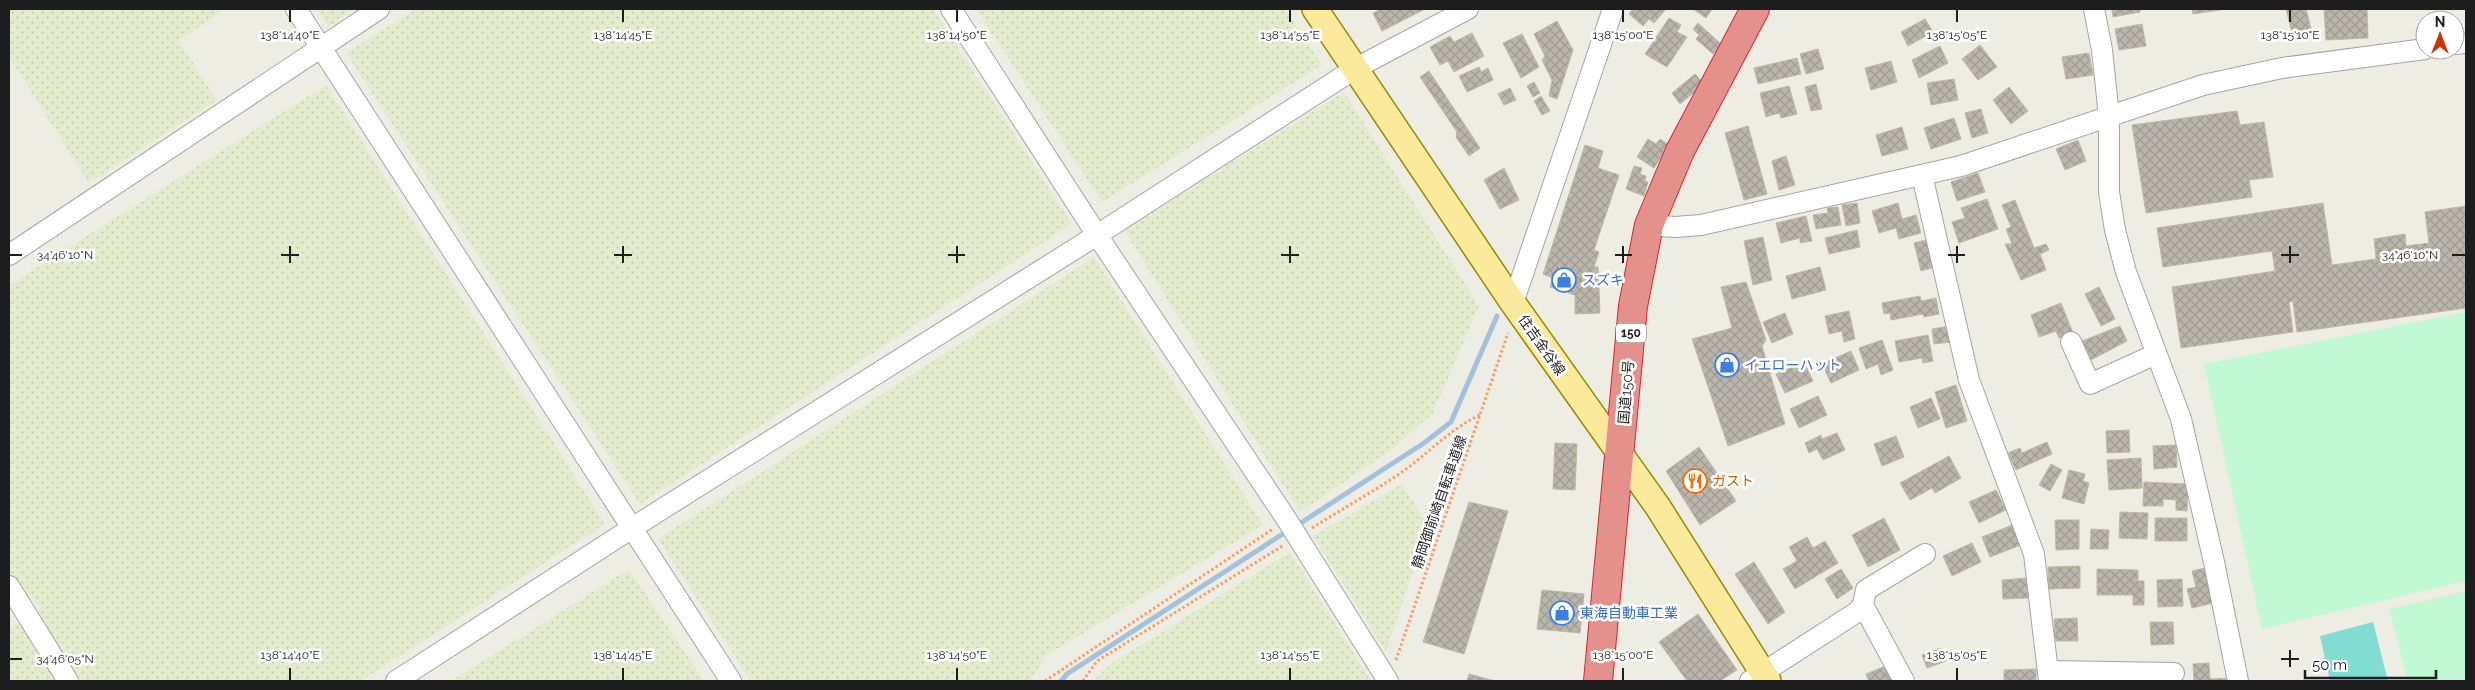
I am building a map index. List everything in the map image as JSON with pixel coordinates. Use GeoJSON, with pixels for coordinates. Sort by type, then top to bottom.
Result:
{"type":"FeatureCollection","features":[{"type":"Feature","properties":{"kind":"highway","name":"国道150号"},"geometry":{"type":"LineString","coordinates":[[1598,681],[1633,306],[1649,225],[1680,151],[1755,9]]}},
{"type":"Feature","properties":{"kind":"main road","name":"住吉金谷線"},"geometry":{"type":"LineString","coordinates":[[1315,9],[1513,303],[1658,507],[1761,679]]}},
{"type":"Feature","properties":{"kind":"street"},"geometry":{"type":"LineString","coordinates":[[296,9],[731,681]]}},
{"type":"Feature","properties":{"kind":"street"},"geometry":{"type":"LineString","coordinates":[[9,255],[379,9]]}},
{"type":"Feature","properties":{"kind":"street"},"geometry":{"type":"LineString","coordinates":[[951,9],[1097,235],[1290,526],[1388,681]]}},
{"type":"Feature","properties":{"kind":"street"},"geometry":{"type":"LineString","coordinates":[[396,681],[632,528],[1097,235],[1356,68],[1468,9]]}},
{"type":"Feature","properties":{"kind":"street"},"geometry":{"type":"LineString","coordinates":[[1513,303],[1613,9]]}},
{"type":"Feature","properties":{"kind":"street"},"geometry":{"type":"LineString","coordinates":[[2094,9],[2102,50],[2109,116],[2109,192],[2115,230],[2126,272],[2181,419],[2214,562],[2238,681]]}},
{"type":"Feature","properties":{"kind":"street"},"geometry":{"type":"LineString","coordinates":[[1649,225],[1675,227],[1700,225],[1961,166],[2203,85],[2282,68],[2415,49]]}},
{"type":"Feature","properties":{"kind":"street"},"geometry":{"type":"LineString","coordinates":[[1922,175],[1969,380],[2034,554],[2048,676],[2174,673]]}},
{"type":"Feature","properties":{"kind":"street"},"geometry":{"type":"LineString","coordinates":[[2071,342],[2090,384],[2156,354]]}},
{"type":"Feature","properties":{"kind":"street"},"geometry":{"type":"LineString","coordinates":[[1761,679],[1856,612],[1862,605],[1866,590],[1925,554]]}},
{"type":"Feature","properties":{"kind":"street"},"geometry":{"type":"LineString","coordinates":[[9,586],[68,681]]}},
{"type":"Feature","properties":{"kind":"street"},"geometry":{"type":"LineString","coordinates":[[1862,605],[1904,681]]}},
{"type":"Feature","properties":{"kind":"path","name":"静岡御前崎自転車道線"},"geometry":{"type":"LineString","coordinates":[[1395,663],[1509,330]]}},
{"type":"Feature","properties":{"kind":"path"},"geometry":{"type":"LineString","coordinates":[[1045,681],[1290,526]]}},
{"type":"Feature","properties":{"kind":"green space"},"geometry":{"type":"Polygon","coordinates":[[[9,9],[225,9],[179,41],[217,100],[89,183],[9,57],[9,9]]]}},
{"type":"Feature","properties":{"kind":"green space"},"geometry":{"type":"Polygon","coordinates":[[[317,9],[355,9],[328,27],[317,9]]]}},
{"type":"Feature","properties":{"kind":"green space"},"geometry":{"type":"Polygon","coordinates":[[[416,9],[933,9],[1072,224],[640,504],[346,53],[416,9]]]}},
{"type":"Feature","properties":{"kind":"green space"},"geometry":{"type":"Polygon","coordinates":[[[976,9],[1285,9],[1322,65],[1102,202],[976,9]]]}},
{"type":"Feature","properties":{"kind":"green space"},"geometry":{"type":"Polygon","coordinates":[[[326,85],[605,524],[361,681],[9,681],[9,629],[41,608],[32,596],[9,611],[9,285],[326,85]]]}},
{"type":"Feature","properties":{"kind":"green space"},"geometry":{"type":"Polygon","coordinates":[[[1344,92],[1479,306],[1433,413],[1390,451],[1300,512],[1124,230],[1344,92]]]}},
{"type":"Feature","properties":{"kind":"green space"},"geometry":{"type":"Polygon","coordinates":[[[1094,257],[1263,525],[1045,656],[1031,681],[751,681],[658,539],[1094,257]]]}},
{"type":"Feature","properties":{"kind":"green space"},"geometry":{"type":"Polygon","coordinates":[[[2466,312],[2466,581],[2262,629],[2204,364],[2466,312]]]}},
{"type":"Feature","properties":{"kind":"green space"},"geometry":{"type":"Polygon","coordinates":[[[1402,484],[1428,525],[1386,652],[1313,536],[1402,484]]]}},
{"type":"Feature","properties":{"kind":"green space"},"geometry":{"type":"Polygon","coordinates":[[[1290,552],[1371,681],[1093,681],[1112,663],[1290,552]]]}},
{"type":"Feature","properties":{"kind":"green space"},"geometry":{"type":"Polygon","coordinates":[[[629,569],[704,681],[451,681],[629,569]]]}},
{"type":"Feature","properties":{"kind":"green space"},"geometry":{"type":"Polygon","coordinates":[[[2466,591],[2466,681],[2408,681],[2389,609],[2466,591]]]}},
{"type":"Feature","properties":{"kind":"shaded area"},"geometry":{"type":"Polygon","coordinates":[[[2373,622],[2388,681],[2330,681],[2320,636],[2373,622]]]}},
{"type":"Feature","properties":{"kind":"building"},"geometry":{"type":"Polygon","coordinates":[[[1382,9],[1425,9],[1382,31],[1373,13],[1382,9]]]}},
{"type":"Feature","properties":{"kind":"building"},"geometry":{"type":"Polygon","coordinates":[[[1633,9],[1665,10],[1654,23],[1649,19],[1643,26],[1629,14],[1633,9]]]}},
{"type":"Feature","properties":{"kind":"building"},"geometry":{"type":"Polygon","coordinates":[[[1693,9],[1712,9],[1706,18],[1693,9]]]}},
{"type":"Feature","properties":{"kind":"building"},"geometry":{"type":"Polygon","coordinates":[[[2112,9],[2140,9],[2140,12],[2113,17],[2112,9]]]}},
{"type":"Feature","properties":{"kind":"building"},"geometry":{"type":"Polygon","coordinates":[[[2192,9],[2220,9],[2220,10],[2193,14],[2192,9]]]}},
{"type":"Feature","properties":{"kind":"building"},"geometry":{"type":"Polygon","coordinates":[[[2286,9],[2306,9],[2312,32],[2293,37],[2286,9]]]}},
{"type":"Feature","properties":{"kind":"building"},"geometry":{"type":"Polygon","coordinates":[[[2324,9],[2367,9],[2368,38],[2326,40],[2324,9]]]}},
{"type":"Feature","properties":{"kind":"building"},"geometry":{"type":"Polygon","coordinates":[[[1669,18],[1681,25],[1677,32],[1687,37],[1667,67],[1645,54],[1669,18]]]}},
{"type":"Feature","properties":{"kind":"building"},"geometry":{"type":"Polygon","coordinates":[[[1925,19],[1933,32],[1908,46],[1901,32],[1925,19]]]}},
{"type":"Feature","properties":{"kind":"building"},"geometry":{"type":"Polygon","coordinates":[[[1557,21],[1573,50],[1557,99],[1549,96],[1552,80],[1542,60],[1545,56],[1534,34],[1557,21]]]}},
{"type":"Feature","properties":{"kind":"building"},"geometry":{"type":"Polygon","coordinates":[[[1698,23],[1721,44],[1713,54],[1696,39],[1699,35],[1693,29],[1698,23]]]}},
{"type":"Feature","properties":{"kind":"building"},"geometry":{"type":"Polygon","coordinates":[[[2142,24],[2146,46],[2119,50],[2115,29],[2142,24]]]}},
{"type":"Feature","properties":{"kind":"building"},"geometry":{"type":"Polygon","coordinates":[[[1472,33],[1484,56],[1454,72],[1448,61],[1440,65],[1430,47],[1450,36],[1454,42],[1472,33]]]}},
{"type":"Feature","properties":{"kind":"building"},"geometry":{"type":"Polygon","coordinates":[[[1522,34],[1539,67],[1521,78],[1503,43],[1522,34]]]}},
{"type":"Feature","properties":{"kind":"building"},"geometry":{"type":"Polygon","coordinates":[[[1980,45],[1997,67],[1978,80],[1962,59],[1980,45]]]}},
{"type":"Feature","properties":{"kind":"building"},"geometry":{"type":"Polygon","coordinates":[[[1940,46],[1948,63],[1919,78],[1912,60],[1940,46]]]}},
{"type":"Feature","properties":{"kind":"building"},"geometry":{"type":"Polygon","coordinates":[[[1818,49],[1824,69],[1806,74],[1800,54],[1818,49]]]}},
{"type":"Feature","properties":{"kind":"building"},"geometry":{"type":"Polygon","coordinates":[[[2089,53],[2093,75],[2066,79],[2062,57],[2089,53]]]}},
{"type":"Feature","properties":{"kind":"building"},"geometry":{"type":"Polygon","coordinates":[[[1797,58],[1801,74],[1758,84],[1754,68],[1797,58]]]}},
{"type":"Feature","properties":{"kind":"building"},"geometry":{"type":"Polygon","coordinates":[[[1891,61],[1897,82],[1871,90],[1865,68],[1891,61]]]}},
{"type":"Feature","properties":{"kind":"building"},"geometry":{"type":"Polygon","coordinates":[[[1479,67],[1481,72],[1488,68],[1493,80],[1467,92],[1459,76],[1479,67]]]}},
{"type":"Feature","properties":{"kind":"building"},"geometry":{"type":"Polygon","coordinates":[[[1429,71],[1480,148],[1469,156],[1456,137],[1457,132],[1420,77],[1429,71]]]}},
{"type":"Feature","properties":{"kind":"building"},"geometry":{"type":"Polygon","coordinates":[[[1695,74],[1704,84],[1680,104],[1672,93],[1695,74]]]}},
{"type":"Feature","properties":{"kind":"building"},"geometry":{"type":"Polygon","coordinates":[[[1954,79],[1958,100],[1931,105],[1927,83],[1954,79]]]}},
{"type":"Feature","properties":{"kind":"building"},"geometry":{"type":"Polygon","coordinates":[[[1534,82],[1540,93],[1533,97],[1527,86],[1534,82]]]}},
{"type":"Feature","properties":{"kind":"building"},"geometry":{"type":"Polygon","coordinates":[[[1816,84],[1822,109],[1811,111],[1805,87],[1816,84]]]}},
{"type":"Feature","properties":{"kind":"building"},"geometry":{"type":"Polygon","coordinates":[[[1789,86],[1797,114],[1781,118],[1779,113],[1766,117],[1760,93],[1789,86]]]}},
{"type":"Feature","properties":{"kind":"building"},"geometry":{"type":"Polygon","coordinates":[[[2009,87],[2028,111],[2011,124],[1993,100],[2009,87]]]}},
{"type":"Feature","properties":{"kind":"building"},"geometry":{"type":"Polygon","coordinates":[[[1510,88],[1516,100],[1504,105],[1498,94],[1510,88]]]}},
{"type":"Feature","properties":{"kind":"building"},"geometry":{"type":"Polygon","coordinates":[[[1541,96],[1550,111],[1542,115],[1534,101],[1541,96]]]}},
{"type":"Feature","properties":{"kind":"building"},"geometry":{"type":"Polygon","coordinates":[[[1981,109],[1988,133],[1972,138],[1965,113],[1981,109]]]}},
{"type":"Feature","properties":{"kind":"building"},"geometry":{"type":"Polygon","coordinates":[[[2237,111],[2240,125],[2264,122],[2273,177],[2249,180],[2252,197],[2146,213],[2132,125],[2237,111]]]}},
{"type":"Feature","properties":{"kind":"building"},"geometry":{"type":"Polygon","coordinates":[[[1954,118],[1961,139],[1931,149],[1924,128],[1954,118]]]}},
{"type":"Feature","properties":{"kind":"building"},"geometry":{"type":"Polygon","coordinates":[[[1748,126],[1767,194],[1744,200],[1725,133],[1748,126]]]}},
{"type":"Feature","properties":{"kind":"building"},"geometry":{"type":"Polygon","coordinates":[[[1902,127],[1908,149],[1882,156],[1876,135],[1902,127]]]}},
{"type":"Feature","properties":{"kind":"building"},"geometry":{"type":"Polygon","coordinates":[[[1648,139],[1656,144],[1660,139],[1669,145],[1654,168],[1637,157],[1648,139]]]}},
{"type":"Feature","properties":{"kind":"building"},"geometry":{"type":"Polygon","coordinates":[[[2078,140],[2086,161],[2065,170],[2056,149],[2078,140]]]}},
{"type":"Feature","properties":{"kind":"building"},"geometry":{"type":"Polygon","coordinates":[[[1585,145],[1603,151],[1598,168],[1619,175],[1594,250],[1599,252],[1594,267],[1598,267],[1600,313],[1575,314],[1575,295],[1550,287],[1553,278],[1543,274],[1585,145]]]}},
{"type":"Feature","properties":{"kind":"building"},"geometry":{"type":"Polygon","coordinates":[[[1786,156],[1795,185],[1779,190],[1772,161],[1786,156]]]}},
{"type":"Feature","properties":{"kind":"building"},"geometry":{"type":"Polygon","coordinates":[[[1634,166],[1642,168],[1640,174],[1646,176],[1645,181],[1648,182],[1644,196],[1626,189],[1634,166]]]}},
{"type":"Feature","properties":{"kind":"building"},"geometry":{"type":"Polygon","coordinates":[[[1504,168],[1519,200],[1500,209],[1484,180],[1504,168]]]}},
{"type":"Feature","properties":{"kind":"building"},"geometry":{"type":"Polygon","coordinates":[[[1978,173],[1985,192],[1957,201],[1951,182],[1978,173]]]}},
{"type":"Feature","properties":{"kind":"building"},"geometry":{"type":"Polygon","coordinates":[[[1987,199],[1998,229],[1959,243],[1952,222],[1965,218],[1961,208],[1987,199]]]}},
{"type":"Feature","properties":{"kind":"building"},"geometry":{"type":"Polygon","coordinates":[[[2015,200],[2034,248],[2046,244],[2049,250],[2040,254],[2046,270],[2021,280],[2005,244],[2012,244],[2006,229],[2011,227],[2002,205],[2015,200]]]}},
{"type":"Feature","properties":{"kind":"building"},"geometry":{"type":"Polygon","coordinates":[[[1857,203],[1860,223],[1846,226],[1842,205],[1857,203]]]}},
{"type":"Feature","properties":{"kind":"building"},"geometry":{"type":"Polygon","coordinates":[[[1898,203],[1902,219],[1916,215],[1921,233],[1899,239],[1896,228],[1879,233],[1872,211],[1898,203]]]}},
{"type":"Feature","properties":{"kind":"building"},"geometry":{"type":"Polygon","coordinates":[[[2323,203],[2332,265],[2376,259],[2374,239],[2405,234],[2406,246],[2429,243],[2425,212],[2466,206],[2466,308],[2297,332],[2293,301],[2289,302],[2293,332],[2181,348],[2172,287],[2275,271],[2272,251],[2163,267],[2157,228],[2323,203]]]}},
{"type":"Feature","properties":{"kind":"building"},"geometry":{"type":"Polygon","coordinates":[[[1838,207],[1841,225],[1816,229],[1813,215],[1828,213],[1827,208],[1838,207]]]}},
{"type":"Feature","properties":{"kind":"building"},"geometry":{"type":"Polygon","coordinates":[[[1806,216],[1812,241],[1800,243],[1800,238],[1781,243],[1776,223],[1806,216]]]}},
{"type":"Feature","properties":{"kind":"building"},"geometry":{"type":"Polygon","coordinates":[[[1857,230],[1860,247],[1829,254],[1825,238],[1857,230]]]}},
{"type":"Feature","properties":{"kind":"building"},"geometry":{"type":"Polygon","coordinates":[[[1763,237],[1772,280],[1753,285],[1744,241],[1763,237]]]}},
{"type":"Feature","properties":{"kind":"building"},"geometry":{"type":"Polygon","coordinates":[[[1930,239],[1938,266],[1921,271],[1914,243],[1930,239]]]}},
{"type":"Feature","properties":{"kind":"building"},"geometry":{"type":"Polygon","coordinates":[[[1820,267],[1826,290],[1792,299],[1786,276],[1820,267]]]}},
{"type":"Feature","properties":{"kind":"building"},"geometry":{"type":"Polygon","coordinates":[[[1746,282],[1766,340],[1762,346],[1785,424],[1728,446],[1692,339],[1732,328],[1721,287],[1746,282]]]}},
{"type":"Feature","properties":{"kind":"building"},"geometry":{"type":"Polygon","coordinates":[[[2099,287],[2115,319],[2101,326],[2085,294],[2099,287]]]}},
{"type":"Feature","properties":{"kind":"building"},"geometry":{"type":"Polygon","coordinates":[[[1920,296],[1921,301],[1936,298],[1939,314],[1924,317],[1923,314],[1891,320],[1890,313],[1884,314],[1882,303],[1920,296]]]}},
{"type":"Feature","properties":{"kind":"building"},"geometry":{"type":"Polygon","coordinates":[[[2061,303],[2073,333],[2059,338],[2056,331],[2039,337],[2031,315],[2061,303]]]}},
{"type":"Feature","properties":{"kind":"building"},"geometry":{"type":"Polygon","coordinates":[[[1849,311],[1855,339],[1844,342],[1842,331],[1829,334],[1825,316],[1849,311]]]}},
{"type":"Feature","properties":{"kind":"building"},"geometry":{"type":"Polygon","coordinates":[[[1785,313],[1793,334],[1772,343],[1763,322],[1785,313]]]}},
{"type":"Feature","properties":{"kind":"building"},"geometry":{"type":"Polygon","coordinates":[[[1950,326],[1951,342],[1934,344],[1932,329],[1950,326]]]}},
{"type":"Feature","properties":{"kind":"building"},"geometry":{"type":"Polygon","coordinates":[[[2120,326],[2127,341],[2091,360],[2082,341],[2120,326]]]}},
{"type":"Feature","properties":{"kind":"building"},"geometry":{"type":"Polygon","coordinates":[[[1928,335],[1933,361],[1923,363],[1922,358],[1899,362],[1895,341],[1928,335]]]}},
{"type":"Feature","properties":{"kind":"building"},"geometry":{"type":"Polygon","coordinates":[[[1882,340],[1893,370],[1881,375],[1878,364],[1866,369],[1859,348],[1882,340]]]}},
{"type":"Feature","properties":{"kind":"building"},"geometry":{"type":"Polygon","coordinates":[[[1851,351],[1859,370],[1831,383],[1822,364],[1851,351]]]}},
{"type":"Feature","properties":{"kind":"building"},"geometry":{"type":"Polygon","coordinates":[[[1804,362],[1813,381],[1785,393],[1776,374],[1804,362]]]}},
{"type":"Feature","properties":{"kind":"building"},"geometry":{"type":"Polygon","coordinates":[[[1956,385],[1967,421],[1946,428],[1935,392],[1956,385]]]}},
{"type":"Feature","properties":{"kind":"building"},"geometry":{"type":"Polygon","coordinates":[[[1818,396],[1827,415],[1799,428],[1790,409],[1818,396]]]}},
{"type":"Feature","properties":{"kind":"building"},"geometry":{"type":"Polygon","coordinates":[[[1931,398],[1940,419],[1918,428],[1910,407],[1931,398]]]}},
{"type":"Feature","properties":{"kind":"building"},"geometry":{"type":"Polygon","coordinates":[[[2129,430],[2130,452],[2107,453],[2106,431],[2129,430]]]}},
{"type":"Feature","properties":{"kind":"building"},"geometry":{"type":"Polygon","coordinates":[[[1837,433],[1845,450],[1823,460],[1817,449],[1809,453],[1805,443],[1821,435],[1822,439],[1837,433]]]}},
{"type":"Feature","properties":{"kind":"building"},"geometry":{"type":"Polygon","coordinates":[[[1896,436],[1904,457],[1882,466],[1874,444],[1896,436]]]}},
{"type":"Feature","properties":{"kind":"building"},"geometry":{"type":"Polygon","coordinates":[[[2047,442],[2052,454],[2016,470],[2008,453],[2020,448],[2022,453],[2047,442]]]}},
{"type":"Feature","properties":{"kind":"building"},"geometry":{"type":"Polygon","coordinates":[[[1555,443],[1577,444],[1575,490],[1553,489],[1555,443]]]}},
{"type":"Feature","properties":{"kind":"building"},"geometry":{"type":"Polygon","coordinates":[[[2176,445],[2177,467],[2154,469],[2153,446],[2176,445]]]}},
{"type":"Feature","properties":{"kind":"building"},"geometry":{"type":"Polygon","coordinates":[[[1699,447],[1736,501],[1700,525],[1666,471],[1699,447]]]}},
{"type":"Feature","properties":{"kind":"building"},"geometry":{"type":"Polygon","coordinates":[[[1949,456],[1961,478],[1935,493],[1932,488],[1910,500],[1900,483],[1949,456]]]}},
{"type":"Feature","properties":{"kind":"building"},"geometry":{"type":"Polygon","coordinates":[[[2141,458],[2142,488],[2109,490],[2107,460],[2141,458]]]}},
{"type":"Feature","properties":{"kind":"building"},"geometry":{"type":"Polygon","coordinates":[[[2051,464],[2062,470],[2050,491],[2039,485],[2051,464]]]}},
{"type":"Feature","properties":{"kind":"building"},"geometry":{"type":"Polygon","coordinates":[[[2069,470],[2085,474],[2083,481],[2089,483],[2084,504],[2062,498],[2069,470]]]}},
{"type":"Feature","properties":{"kind":"building"},"geometry":{"type":"Polygon","coordinates":[[[2144,482],[2188,484],[2187,511],[2176,510],[2176,500],[2163,499],[2163,506],[2143,506],[2144,482]]]}},
{"type":"Feature","properties":{"kind":"building"},"geometry":{"type":"Polygon","coordinates":[[[1996,490],[2006,510],[1979,523],[1969,502],[1996,490]]]}},
{"type":"Feature","properties":{"kind":"building"},"geometry":{"type":"Polygon","coordinates":[[[1469,502],[1508,511],[1464,654],[1423,642],[1469,502]]]}},
{"type":"Feature","properties":{"kind":"building"},"geometry":{"type":"Polygon","coordinates":[[[2120,512],[2148,513],[2147,539],[2119,538],[2120,512]]]}},
{"type":"Feature","properties":{"kind":"building"},"geometry":{"type":"Polygon","coordinates":[[[1884,518],[1900,550],[1868,567],[1852,535],[1884,518]]]}},
{"type":"Feature","properties":{"kind":"building"},"geometry":{"type":"Polygon","coordinates":[[[2155,518],[2187,518],[2187,541],[2155,541],[2155,518]]]}},
{"type":"Feature","properties":{"kind":"building"},"geometry":{"type":"Polygon","coordinates":[[[2055,520],[2079,520],[2079,549],[2056,550],[2055,520]]]}},
{"type":"Feature","properties":{"kind":"building"},"geometry":{"type":"Polygon","coordinates":[[[2015,524],[2023,544],[1990,557],[1982,537],[2015,524]]]}},
{"type":"Feature","properties":{"kind":"building"},"geometry":{"type":"Polygon","coordinates":[[[2091,529],[2109,530],[2108,549],[2090,549],[2091,529]]]}},
{"type":"Feature","properties":{"kind":"building"},"geometry":{"type":"Polygon","coordinates":[[[1807,537],[1813,548],[1825,541],[1838,563],[1795,589],[1783,569],[1797,561],[1789,547],[1807,537]]]}},
{"type":"Feature","properties":{"kind":"building"},"geometry":{"type":"Polygon","coordinates":[[[1972,543],[1981,562],[1952,576],[1943,556],[1972,543]]]}},
{"type":"Feature","properties":{"kind":"building"},"geometry":{"type":"Polygon","coordinates":[[[1754,562],[1785,612],[1768,624],[1735,574],[1754,562]]]}},
{"type":"Feature","properties":{"kind":"building"},"geometry":{"type":"Polygon","coordinates":[[[2080,566],[2080,588],[2049,589],[2048,567],[2080,566]]]}},
{"type":"Feature","properties":{"kind":"building"},"geometry":{"type":"Polygon","coordinates":[[[2205,568],[2213,603],[2192,608],[2187,589],[2196,587],[2192,571],[2205,568]]]}},
{"type":"Feature","properties":{"kind":"building"},"geometry":{"type":"Polygon","coordinates":[[[1841,569],[1853,588],[1837,599],[1825,579],[1841,569]]]}},
{"type":"Feature","properties":{"kind":"building"},"geometry":{"type":"Polygon","coordinates":[[[2097,569],[2138,570],[2138,581],[2144,581],[2144,605],[2133,605],[2133,595],[2097,595],[2097,569]]]}},
{"type":"Feature","properties":{"kind":"building"},"geometry":{"type":"Polygon","coordinates":[[[2027,578],[2028,598],[2003,599],[2002,580],[2027,578]]]}},
{"type":"Feature","properties":{"kind":"building"},"geometry":{"type":"Polygon","coordinates":[[[2182,579],[2183,606],[2158,607],[2157,580],[2182,579]]]}},
{"type":"Feature","properties":{"kind":"building"},"geometry":{"type":"Polygon","coordinates":[[[1542,590],[1584,594],[1580,633],[1537,629],[1542,590]]]}},
{"type":"Feature","properties":{"kind":"building"},"geometry":{"type":"Polygon","coordinates":[[[1698,614],[1737,670],[1720,681],[1687,681],[1659,642],[1698,614]]]}},
{"type":"Feature","properties":{"kind":"building"},"geometry":{"type":"Polygon","coordinates":[[[2077,618],[2078,641],[2055,641],[2054,619],[2077,618]]]}},
{"type":"Feature","properties":{"kind":"building"},"geometry":{"type":"Polygon","coordinates":[[[2150,622],[2173,622],[2174,644],[2151,645],[2150,622]]]}},
{"type":"Feature","properties":{"kind":"building"},"geometry":{"type":"Polygon","coordinates":[[[1941,648],[1946,661],[1927,668],[1922,655],[1941,648]]]}},
{"type":"Feature","properties":{"kind":"building"},"geometry":{"type":"Polygon","coordinates":[[[2209,663],[2210,679],[2231,678],[2231,681],[2194,681],[2193,664],[2209,663]]]}},
{"type":"Feature","properties":{"kind":"building"},"geometry":{"type":"Polygon","coordinates":[[[1888,665],[1894,681],[1869,681],[1866,674],[1888,665]]]}},
{"type":"Feature","properties":{"kind":"building"},"geometry":{"type":"Polygon","coordinates":[[[2036,669],[2036,681],[2004,681],[2004,670],[2036,669]]]}},
{"type":"Feature","properties":{"kind":"building"},"geometry":{"type":"Polygon","coordinates":[[[1469,674],[1495,681],[1467,681],[1469,674]]]}},
{"type":"Feature","properties":{"kind":"waterway"},"geometry":{"type":"LineString","coordinates":[[1296,526],[1424,443],[1451,422],[1497,316]]}},
{"type":"Feature","properties":{"kind":"waterway"},"geometry":{"type":"LineString","coordinates":[[1061,681],[1067,674],[1289,530]]}},
{"type":"Feature","properties":{"kind":"place","name":"スズキ"},"geometry":{"type":"Point","coordinates":[1564,280]}},
{"type":"Feature","properties":{"kind":"place","name":"イエローハット"},"geometry":{"type":"Point","coordinates":[1727,365]}},
{"type":"Feature","properties":{"kind":"place","name":"ガスト"},"geometry":{"type":"Point","coordinates":[1695,481]}},
{"type":"Feature","properties":{"kind":"place","name":"東海自動車工業"},"geometry":{"type":"Point","coordinates":[1562,613]}}]}
